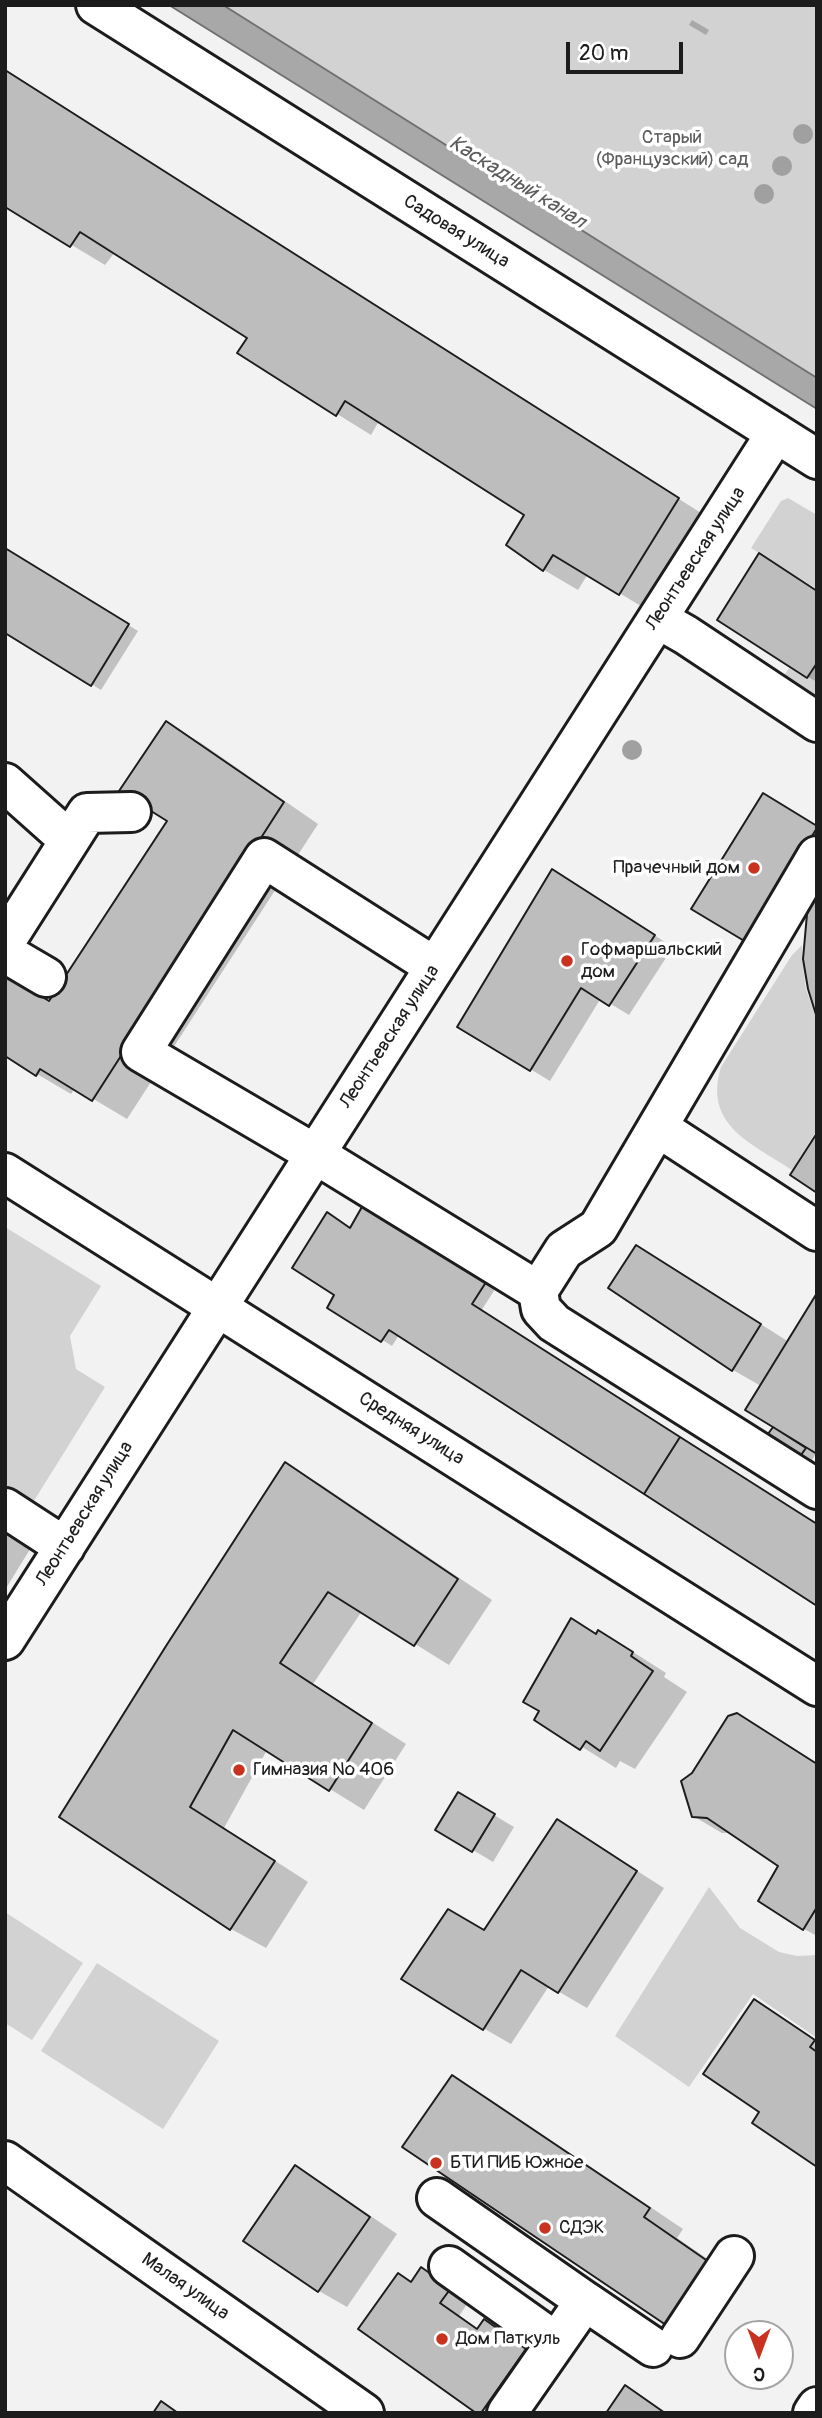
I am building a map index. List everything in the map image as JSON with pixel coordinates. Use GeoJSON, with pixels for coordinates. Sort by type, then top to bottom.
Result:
{"type":"FeatureCollection","features":[{"type":"Feature","properties":{"kind":"street","name":"Садовая улица"},"geometry":{"type":"LineString","coordinates":[[96,5],[817,459]]}},
{"type":"Feature","properties":{"kind":"street","name":"Леонтьевская улица"},"geometry":{"type":"LineString","coordinates":[[5,1640],[776,433]]}},
{"type":"Feature","properties":{"kind":"street"},"geometry":{"type":"LineString","coordinates":[[658,619],[817,722]]}},
{"type":"Feature","properties":{"kind":"street"},"geometry":{"type":"LineString","coordinates":[[5,783],[69,840]]}},
{"type":"Feature","properties":{"kind":"street"},"geometry":{"type":"LineString","coordinates":[[5,942],[17,896],[69,840],[87,814],[131,812]]}},
{"type":"Feature","properties":{"kind":"street"},"geometry":{"type":"LineString","coordinates":[[817,856],[598,1228],[564,1250],[538,1291],[541,1309],[554,1323],[817,1489]]}},
{"type":"Feature","properties":{"kind":"street"},"geometry":{"type":"LineString","coordinates":[[435,967],[264,858],[141,1052],[315,1154],[538,1291]]}},
{"type":"Feature","properties":{"kind":"street"},"geometry":{"type":"LineString","coordinates":[[5,953],[47,977]]}},
{"type":"Feature","properties":{"kind":"street"},"geometry":{"type":"LineString","coordinates":[[659,1128],[817,1231]]}},
{"type":"Feature","properties":{"kind":"street","name":"Средняя улица"},"geometry":{"type":"LineString","coordinates":[[5,1173],[817,1686]]}},
{"type":"Feature","properties":{"kind":"street"},"geometry":{"type":"LineString","coordinates":[[5,1508],[65,1547]]}},
{"type":"Feature","properties":{"kind":"street","name":"Малая улица"},"geometry":{"type":"LineString","coordinates":[[5,2161],[364,2413]]}},
{"type":"Feature","properties":{"kind":"street"},"geometry":{"type":"LineString","coordinates":[[436,2198],[585,2301],[667,2343],[734,2256]]}},
{"type":"Feature","properties":{"kind":"street"},"geometry":{"type":"LineString","coordinates":[[449,2266],[556,2342]]}},
{"type":"Feature","properties":{"kind":"street"},"geometry":{"type":"LineString","coordinates":[[507,2413],[585,2301]]}},
{"type":"Feature","properties":{"kind":"street"},"geometry":{"type":"LineString","coordinates":[[813,2413],[817,2407]]}},
{"type":"Feature","properties":{"kind":"green space","name":"Старый (Французский) сад"},"geometry":{"type":"Polygon","coordinates":[[[169,5],[817,5],[817,409],[169,5]]]}},
{"type":"Feature","properties":{"kind":"green space"},"geometry":{"type":"Polygon","coordinates":[[[788,498],[817,515],[817,589],[751,548],[781,501],[788,498]]]}},
{"type":"Feature","properties":{"kind":"green space"},"geometry":{"type":"Polygon","coordinates":[[[817,665],[817,708],[779,683],[789,668],[807,679],[817,665]]]}},
{"type":"Feature","properties":{"kind":"green space"},"geometry":{"type":"Polygon","coordinates":[[[802,945],[806,989],[817,1021],[817,1130],[792,1170],[734,1130],[719,1104],[717,1087],[721,1067],[792,955],[802,945]]]}},
{"type":"Feature","properties":{"kind":"green space"},"geometry":{"type":"Polygon","coordinates":[[[5,1227],[101,1286],[70,1336],[76,1369],[105,1387],[17,1528],[5,1521],[5,1227]]]}},
{"type":"Feature","properties":{"kind":"green space"},"geometry":{"type":"Polygon","coordinates":[[[709,1887],[740,1928],[779,1952],[797,1956],[817,1955],[817,2038],[753,1994],[689,2087],[615,2036],[709,1887]]]}},
{"type":"Feature","properties":{"kind":"green space"},"geometry":{"type":"Polygon","coordinates":[[[5,1912],[83,1963],[32,2040],[5,2023],[5,1912]]]}},
{"type":"Feature","properties":{"kind":"green space"},"geometry":{"type":"Polygon","coordinates":[[[97,1963],[219,2041],[163,2129],[41,2051],[97,1963]]]}},
{"type":"Feature","properties":{"kind":"shaded area"},"geometry":{"type":"Polygon","coordinates":[[[169,5],[223,5],[817,378],[817,409],[169,5]]]}},
{"type":"Feature","properties":{"kind":"building"},"geometry":{"type":"Polygon","coordinates":[[[5,70],[679,498],[619,595],[553,555],[543,571],[506,545],[524,515],[345,401],[336,416],[237,353],[247,338],[80,232],[70,247],[5,207],[5,70]]]}},
{"type":"Feature","properties":{"kind":"building"},"geometry":{"type":"Polygon","coordinates":[[[5,548],[129,624],[91,686],[5,633],[5,548]]]}},
{"type":"Feature","properties":{"kind":"building"},"geometry":{"type":"Polygon","coordinates":[[[759,553],[817,591],[817,663],[807,678],[717,620],[759,553]]]}},
{"type":"Feature","properties":{"kind":"building"},"geometry":{"type":"Polygon","coordinates":[[[166,721],[284,802],[92,1101],[40,1069],[36,1076],[5,1056],[5,974],[49,1001],[167,821],[119,791],[166,721]]]}},
{"type":"Feature","properties":{"kind":"building","name":"Прачечный дом"},"geometry":{"type":"Polygon","coordinates":[[[763,793],[817,828],[746,942],[691,909],[763,793]]]}},
{"type":"Feature","properties":{"kind":"building","name":"Гофмаршальский дом"},"geometry":{"type":"Polygon","coordinates":[[[552,869],[655,935],[609,1006],[581,988],[530,1071],[457,1027],[552,869]]]}},
{"type":"Feature","properties":{"kind":"building"},"geometry":{"type":"Polygon","coordinates":[[[817,882],[817,1018],[803,959],[807,914],[817,882]]]}},
{"type":"Feature","properties":{"kind":"building"},"geometry":{"type":"Polygon","coordinates":[[[817,1133],[817,1193],[790,1175],[817,1133]]]}},
{"type":"Feature","properties":{"kind":"building"},"geometry":{"type":"Polygon","coordinates":[[[367,1198],[490,1276],[472,1304],[680,1437],[644,1494],[389,1330],[381,1342],[327,1308],[334,1295],[292,1268],[327,1212],[350,1228],[367,1198]]]}},
{"type":"Feature","properties":{"kind":"building"},"geometry":{"type":"Polygon","coordinates":[[[636,1245],[761,1324],[732,1371],[608,1288],[636,1245]]]}},
{"type":"Feature","properties":{"kind":"building"},"geometry":{"type":"Polygon","coordinates":[[[817,1293],[817,1454],[745,1410],[817,1293]]]}},
{"type":"Feature","properties":{"kind":"building"},"geometry":{"type":"Polygon","coordinates":[[[773,1427],[806,1448],[801,1455],[768,1434],[773,1427]]]}},
{"type":"Feature","properties":{"kind":"building"},"geometry":{"type":"Polygon","coordinates":[[[680,1437],[817,1524],[817,1606],[644,1494],[680,1437]]]}},
{"type":"Feature","properties":{"kind":"building"},"geometry":{"type":"Polygon","coordinates":[[[285,1462],[458,1579],[414,1646],[328,1592],[280,1663],[372,1723],[329,1791],[233,1730],[190,1807],[275,1861],[230,1930],[59,1817],[285,1462]]]}},
{"type":"Feature","properties":{"kind":"building"},"geometry":{"type":"Polygon","coordinates":[[[571,1618],[596,1634],[598,1630],[633,1652],[631,1656],[653,1671],[600,1751],[586,1741],[580,1750],[534,1720],[539,1711],[523,1702],[571,1618]]]}},
{"type":"Feature","properties":{"kind":"building"},"geometry":{"type":"Polygon","coordinates":[[[737,1713],[817,1764],[817,1907],[803,1930],[758,1901],[778,1866],[707,1818],[692,1817],[681,1781],[692,1773],[728,1716],[737,1713]]]}},
{"type":"Feature","properties":{"kind":"building"},"geometry":{"type":"Polygon","coordinates":[[[458,1792],[495,1814],[472,1852],[435,1830],[458,1792]]]}},
{"type":"Feature","properties":{"kind":"building"},"geometry":{"type":"Polygon","coordinates":[[[557,1819],[637,1871],[558,1993],[521,1970],[483,2030],[401,1979],[448,1909],[484,1930],[557,1819]]]}},
{"type":"Feature","properties":{"kind":"building"},"geometry":{"type":"Polygon","coordinates":[[[754,1999],[815,2040],[810,2047],[817,2052],[817,2167],[752,2123],[759,2112],[703,2074],[754,1999]]]}},
{"type":"Feature","properties":{"kind":"building"},"geometry":{"type":"Polygon","coordinates":[[[452,2075],[650,2208],[644,2217],[709,2262],[666,2325],[402,2147],[452,2075]]]}},
{"type":"Feature","properties":{"kind":"building"},"geometry":{"type":"Polygon","coordinates":[[[295,2165],[370,2217],[318,2292],[243,2241],[295,2165]]]}},
{"type":"Feature","properties":{"kind":"building","name":"Дом Паткуль"},"geometry":{"type":"Polygon","coordinates":[[[421,2267],[451,2288],[440,2303],[477,2329],[484,2319],[526,2349],[481,2413],[476,2413],[358,2329],[398,2273],[411,2282],[421,2267]]]}},
{"type":"Feature","properties":{"kind":"building"},"geometry":{"type":"Polygon","coordinates":[[[625,2385],[665,2413],[606,2413],[625,2385]]]}},
{"type":"Feature","properties":{"kind":"building"},"geometry":{"type":"Polygon","coordinates":[[[161,2401],[178,2413],[153,2413],[161,2401]]]}},
{"type":"Feature","properties":{"kind":"place","name":"Прачечный дом"},"geometry":{"type":"Point","coordinates":[754,868]}},
{"type":"Feature","properties":{"kind":"place","name":"Гофмаршальский дом"},"geometry":{"type":"Point","coordinates":[567,961]}},
{"type":"Feature","properties":{"kind":"place","name":"Гимназия № 406"},"geometry":{"type":"Point","coordinates":[239,1770]}},
{"type":"Feature","properties":{"kind":"place","name":"БТИ ПИБ Южное"},"geometry":{"type":"Point","coordinates":[436,2163]}},
{"type":"Feature","properties":{"kind":"place","name":"СДЭК"},"geometry":{"type":"Point","coordinates":[545,2228]}},
{"type":"Feature","properties":{"kind":"place","name":"Дом Паткуль"},"geometry":{"type":"Point","coordinates":[442,2339]}},
{"type":"Feature","properties":{"kind":"water label","name":"Каскадный канал"},"geometry":{"type":"Point","coordinates":[517,183]}}]}
